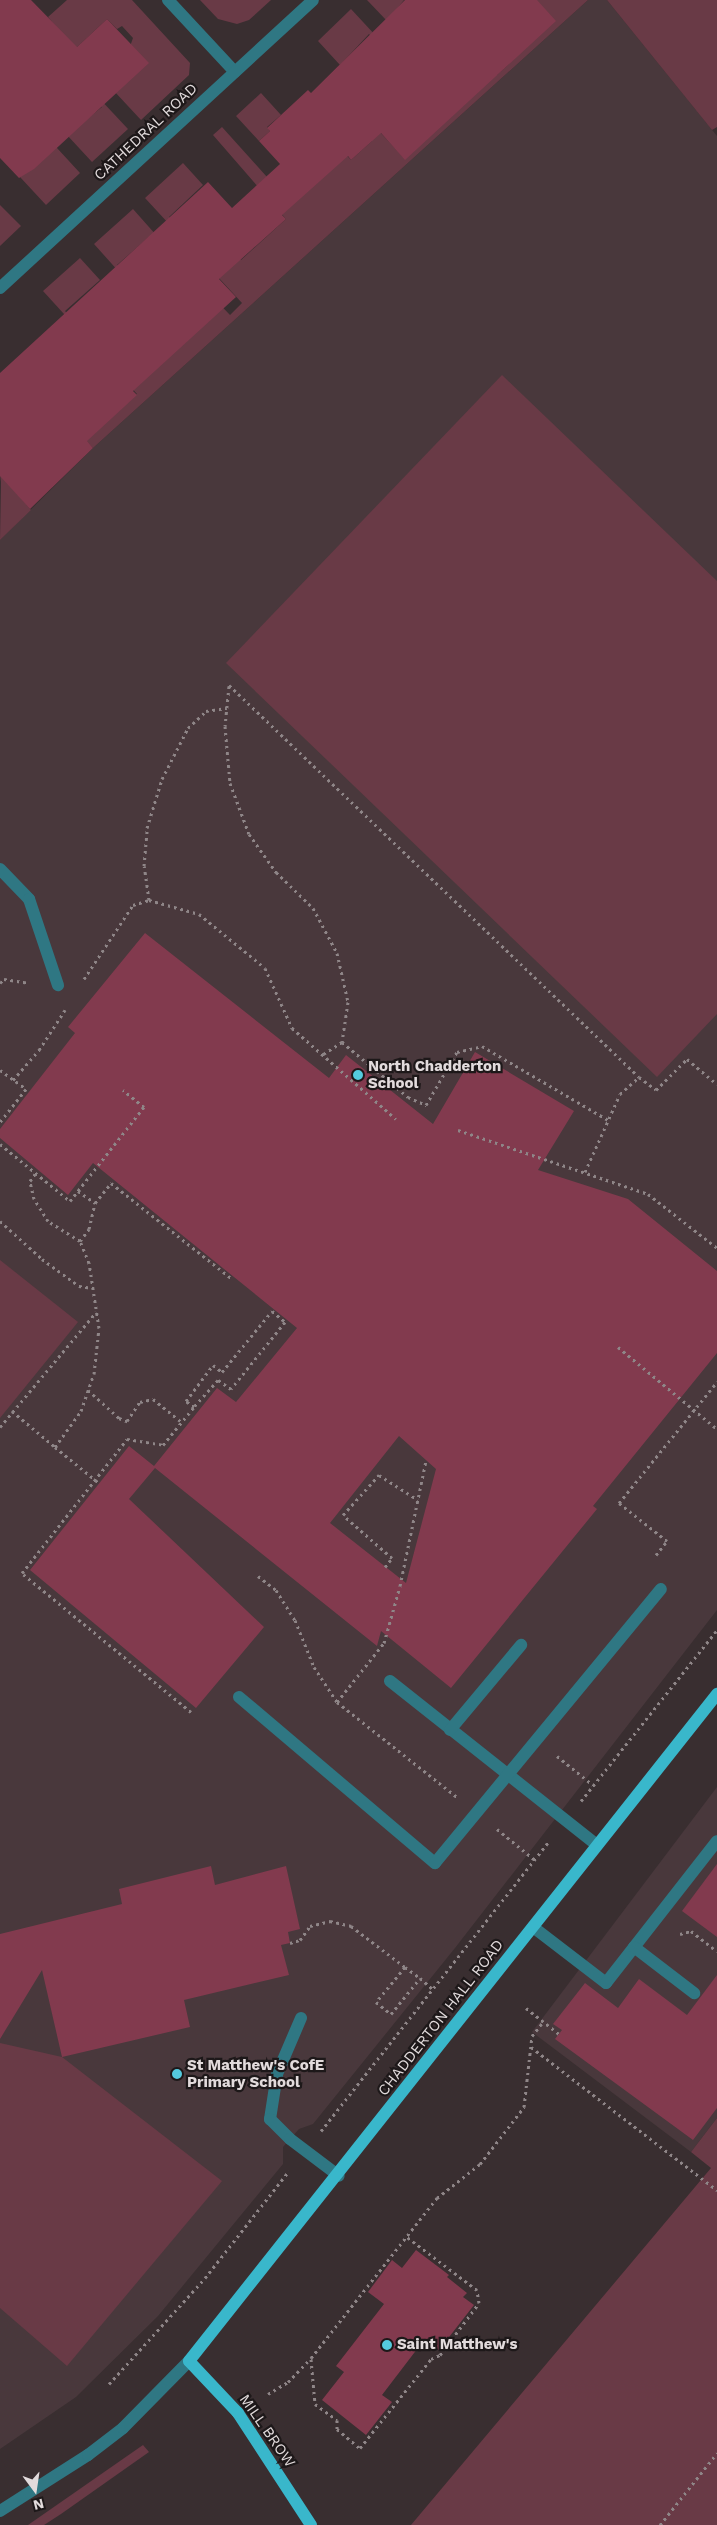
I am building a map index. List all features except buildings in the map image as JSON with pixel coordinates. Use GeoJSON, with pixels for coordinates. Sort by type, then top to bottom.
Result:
{"type":"FeatureCollection","features":[{"type":"Feature","properties":{"kind":"main road","name":"CHADDERTON HALL ROAD"},"geometry":{"type":"LineString","coordinates":[[189,2362],[339,2176],[717,1694]]}},
{"type":"Feature","properties":{"kind":"main road","name":"MILL BROW"},"geometry":{"type":"LineString","coordinates":[[189,2362],[238,2413],[311,2525]]}},
{"type":"Feature","properties":{"kind":"street"},"geometry":{"type":"LineString","coordinates":[[168,0],[235,72]]}},
{"type":"Feature","properties":{"kind":"street","name":"CATHEDRAL ROAD"},"geometry":{"type":"LineString","coordinates":[[0,288],[313,0]]}},
{"type":"Feature","properties":{"kind":"street"},"geometry":{"type":"LineString","coordinates":[[0,869],[29,899],[58,985]]}},
{"type":"Feature","properties":{"kind":"street"},"geometry":{"type":"LineString","coordinates":[[239,1697],[435,1864],[661,1589]]}},
{"type":"Feature","properties":{"kind":"street"},"geometry":{"type":"LineString","coordinates":[[450,1730],[521,1645]]}},
{"type":"Feature","properties":{"kind":"street"},"geometry":{"type":"LineString","coordinates":[[390,1681],[508,1777],[597,1845]]}},
{"type":"Feature","properties":{"kind":"street"},"geometry":{"type":"LineString","coordinates":[[533,1927],[606,1983],[717,1842]]}},
{"type":"Feature","properties":{"kind":"street"},"geometry":{"type":"LineString","coordinates":[[634,1947],[694,1993]]}},
{"type":"Feature","properties":{"kind":"street"},"geometry":{"type":"LineString","coordinates":[[301,2018],[277,2074],[270,2119],[305,2150],[339,2176]]}},
{"type":"Feature","properties":{"kind":"street"},"geometry":{"type":"LineString","coordinates":[[0,2511],[88,2455],[123,2428],[189,2362]]}},
{"type":"Feature","properties":{"kind":"path"},"geometry":{"type":"LineString","coordinates":[[322,1055],[342,1042],[348,1002],[337,953],[313,908],[276,872],[249,834],[230,784],[227,708],[229,685],[639,1076],[656,1090],[687,1059],[717,1084]]}},
{"type":"Feature","properties":{"kind":"path"},"geometry":{"type":"LineString","coordinates":[[149,900],[144,866],[147,828],[162,779],[188,728],[206,711],[227,708]]}},
{"type":"Feature","properties":{"kind":"path"},"geometry":{"type":"LineString","coordinates":[[80,986],[133,905],[149,900],[199,914],[265,968],[292,1028],[396,1119]]}},
{"type":"Feature","properties":{"kind":"path"},"geometry":{"type":"LineString","coordinates":[[0,983],[4,979],[33,983]]}},
{"type":"Feature","properties":{"kind":"path"},"geometry":{"type":"LineString","coordinates":[[13,1080],[39,1050],[70,1002]]}},
{"type":"Feature","properties":{"kind":"path"},"geometry":{"type":"LineString","coordinates":[[342,1042],[408,1096],[426,1105],[457,1052],[482,1046],[608,1120]]}},
{"type":"Feature","properties":{"kind":"path"},"geometry":{"type":"LineString","coordinates":[[0,1070],[26,1089],[0,1122]]}},
{"type":"Feature","properties":{"kind":"path"},"geometry":{"type":"LineString","coordinates":[[585,1172],[620,1094],[639,1076]]}},
{"type":"Feature","properties":{"kind":"path"},"geometry":{"type":"LineString","coordinates":[[0,1144],[70,1201],[144,1107],[123,1090]]}},
{"type":"Feature","properties":{"kind":"path"},"geometry":{"type":"LineString","coordinates":[[458,1130],[648,1194],[717,1248]]}},
{"type":"Feature","properties":{"kind":"path"},"geometry":{"type":"LineString","coordinates":[[35,1174],[30,1181],[34,1199],[48,1221],[80,1241],[89,1263],[99,1328],[94,1374],[81,1412],[54,1447]]}},
{"type":"Feature","properties":{"kind":"path"},"geometry":{"type":"LineString","coordinates":[[80,1241],[89,1229],[95,1203],[111,1183],[232,1279]]}},
{"type":"Feature","properties":{"kind":"path"},"geometry":{"type":"LineString","coordinates":[[78,1190],[95,1203]]}},
{"type":"Feature","properties":{"kind":"path"},"geometry":{"type":"LineString","coordinates":[[0,1221],[79,1286],[93,1288]]}},
{"type":"Feature","properties":{"kind":"path"},"geometry":{"type":"LineString","coordinates":[[191,1712],[22,1573],[127,1439],[163,1445],[218,1380],[231,1389],[285,1322],[272,1311],[222,1372],[214,1365],[186,1401],[194,1407]]}},
{"type":"Feature","properties":{"kind":"path"},"geometry":{"type":"LineString","coordinates":[[0,1426],[97,1312]]}},
{"type":"Feature","properties":{"kind":"path"},"geometry":{"type":"LineString","coordinates":[[618,1347],[717,1429]]}},
{"type":"Feature","properties":{"kind":"path"},"geometry":{"type":"LineString","coordinates":[[656,1555],[667,1541],[619,1503],[717,1382]]}},
{"type":"Feature","properties":{"kind":"path"},"geometry":{"type":"LineString","coordinates":[[88,1390],[119,1418],[127,1421],[140,1402],[153,1399],[181,1422]]}},
{"type":"Feature","properties":{"kind":"path"},"geometry":{"type":"LineString","coordinates":[[12,1411],[99,1483]]}},
{"type":"Feature","properties":{"kind":"path"},"geometry":{"type":"LineString","coordinates":[[337,1702],[384,1643],[400,1586],[426,1460]]}},
{"type":"Feature","properties":{"kind":"path"},"geometry":{"type":"LineString","coordinates":[[385,1567],[392,1558],[343,1515],[379,1475],[418,1500]]}},
{"type":"Feature","properties":{"kind":"path"},"geometry":{"type":"LineString","coordinates":[[258,1576],[276,1590],[295,1620],[314,1667],[337,1702],[462,1800]]}},
{"type":"Feature","properties":{"kind":"path"},"geometry":{"type":"LineString","coordinates":[[109,2384],[205,2278],[717,1630]]}},
{"type":"Feature","properties":{"kind":"path"},"geometry":{"type":"LineString","coordinates":[[554,1754],[593,1785]]}},
{"type":"Feature","properties":{"kind":"path"},"geometry":{"type":"LineString","coordinates":[[495,1827],[535,1860]]}},
{"type":"Feature","properties":{"kind":"path"},"geometry":{"type":"LineString","coordinates":[[290,1943],[300,1940],[310,1926],[330,1921],[351,1926],[434,1990]]}},
{"type":"Feature","properties":{"kind":"path"},"geometry":{"type":"LineString","coordinates":[[655,1963],[681,1933],[686,1932],[690,1932],[717,1951]]}},
{"type":"Feature","properties":{"kind":"path"},"geometry":{"type":"LineString","coordinates":[[405,1967],[376,2002],[391,2014],[420,1978]]}},
{"type":"Feature","properties":{"kind":"path"},"geometry":{"type":"LineString","coordinates":[[526,2008],[559,2034]]}},
{"type":"Feature","properties":{"kind":"path"},"geometry":{"type":"LineString","coordinates":[[268,2394],[288,2382],[311,2358],[437,2198],[480,2164],[524,2108],[532,2036],[543,2022]]}},
{"type":"Feature","properties":{"kind":"path"},"geometry":{"type":"LineString","coordinates":[[531,2047],[717,2190]]}},
{"type":"Feature","properties":{"kind":"path"},"geometry":{"type":"LineString","coordinates":[[311,2358],[315,2404],[337,2420],[337,2429],[360,2448],[431,2359],[440,2355],[479,2304],[477,2290],[407,2238]]}},
{"type":"Feature","properties":{"kind":"path"},"geometry":{"type":"LineString","coordinates":[[660,2525],[717,2453]]}},
{"type":"Feature","properties":{"kind":"shaded area"},"geometry":{"type":"Polygon","coordinates":[[[67,0],[132,0],[190,63],[189,75],[141,120],[114,91],[133,38],[122,26],[117,29],[107,19],[75,49],[48,17],[67,0]]]}},
{"type":"Feature","properties":{"kind":"shaded area"},"geometry":{"type":"Polygon","coordinates":[[[200,0],[271,0],[249,20],[237,24],[218,19],[200,0]]]}},
{"type":"Feature","properties":{"kind":"shaded area"},"geometry":{"type":"Polygon","coordinates":[[[367,0],[404,0],[387,21],[367,0]]]}},
{"type":"Feature","properties":{"kind":"shaded area"},"geometry":{"type":"Polygon","coordinates":[[[428,0],[497,75],[510,63],[537,0],[588,0],[93,448],[68,421],[124,406],[137,394],[43,291],[80,258],[100,280],[65,311],[111,361],[163,321],[94,244],[133,209],[180,262],[151,235],[117,265],[161,315],[207,291],[230,315],[242,303],[145,198],[183,163],[203,185],[169,217],[214,266],[232,251],[241,260],[286,219],[213,135],[222,127],[267,177],[341,149],[351,160],[372,141],[364,115],[405,159],[413,82],[369,34],[340,65],[318,41],[351,9],[414,77],[428,0]]]}},
{"type":"Feature","properties":{"kind":"shaded area","name":"North Chadderton School"},"geometry":{"type":"Polygon","coordinates":[[[588,0],[607,0],[717,136],[717,1610],[455,1948],[313,2124],[299,2129],[283,2147],[283,2164],[158,2316],[76,2397],[0,2449],[0,540],[93,448],[588,0]]]}},
{"type":"Feature","properties":{"kind":"shaded area"},"geometry":{"type":"Polygon","coordinates":[[[607,0],[717,0],[717,127],[712,130],[607,0]]]}},
{"type":"Feature","properties":{"kind":"shaded area"},"geometry":{"type":"Polygon","coordinates":[[[68,65],[128,129],[92,162],[67,135],[102,107],[65,68],[68,65]]]}},
{"type":"Feature","properties":{"kind":"shaded area"},"geometry":{"type":"Polygon","coordinates":[[[0,86],[80,173],[46,205],[20,177],[38,161],[0,86]]]}},
{"type":"Feature","properties":{"kind":"shaded area"},"geometry":{"type":"Polygon","coordinates":[[[261,93],[281,115],[267,127],[270,131],[259,141],[236,116],[261,93]]]}},
{"type":"Feature","properties":{"kind":"shaded area"},"geometry":{"type":"Polygon","coordinates":[[[0,205],[21,226],[0,246],[0,205]]]}},
{"type":"Feature","properties":{"kind":"shaded area"},"geometry":{"type":"Polygon","coordinates":[[[502,375],[717,581],[717,1014],[657,1077],[226,663],[502,375]]]}},
{"type":"Feature","properties":{"kind":"shaded area"},"geometry":{"type":"Polygon","coordinates":[[[0,474],[31,510],[0,540],[1,482],[0,474]]]}},
{"type":"Feature","properties":{"kind":"shaded area"},"geometry":{"type":"Polygon","coordinates":[[[0,1260],[78,1322],[0,1418],[0,1260]]]}},
{"type":"Feature","properties":{"kind":"shaded area"},"geometry":{"type":"Polygon","coordinates":[[[717,1787],[717,2118],[691,2152],[532,2032],[717,1787]]]}},
{"type":"Feature","properties":{"kind":"shaded area"},"geometry":{"type":"Polygon","coordinates":[[[0,2043],[62,2057],[222,2181],[67,2366],[0,2308],[0,2043]]]}},
{"type":"Feature","properties":{"kind":"shaded area"},"geometry":{"type":"Polygon","coordinates":[[[717,2118],[717,2525],[411,2525],[711,2168],[691,2152],[717,2118]]]}},
{"type":"Feature","properties":{"kind":"shaded area"},"geometry":{"type":"Polygon","coordinates":[[[143,2445],[149,2452],[61,2514],[44,2525],[28,2525],[143,2445]]]}},
{"type":"Feature","properties":{"kind":"place","name":"North Chadderton School"},"geometry":{"type":"Point","coordinates":[358,1075]}},
{"type":"Feature","properties":{"kind":"place","name":"St Matthew's CofE Primary School"},"geometry":{"type":"Point","coordinates":[177,2074]}},
{"type":"Feature","properties":{"kind":"place","name":"Saint Matthew's"},"geometry":{"type":"Point","coordinates":[387,2345]}}]}
